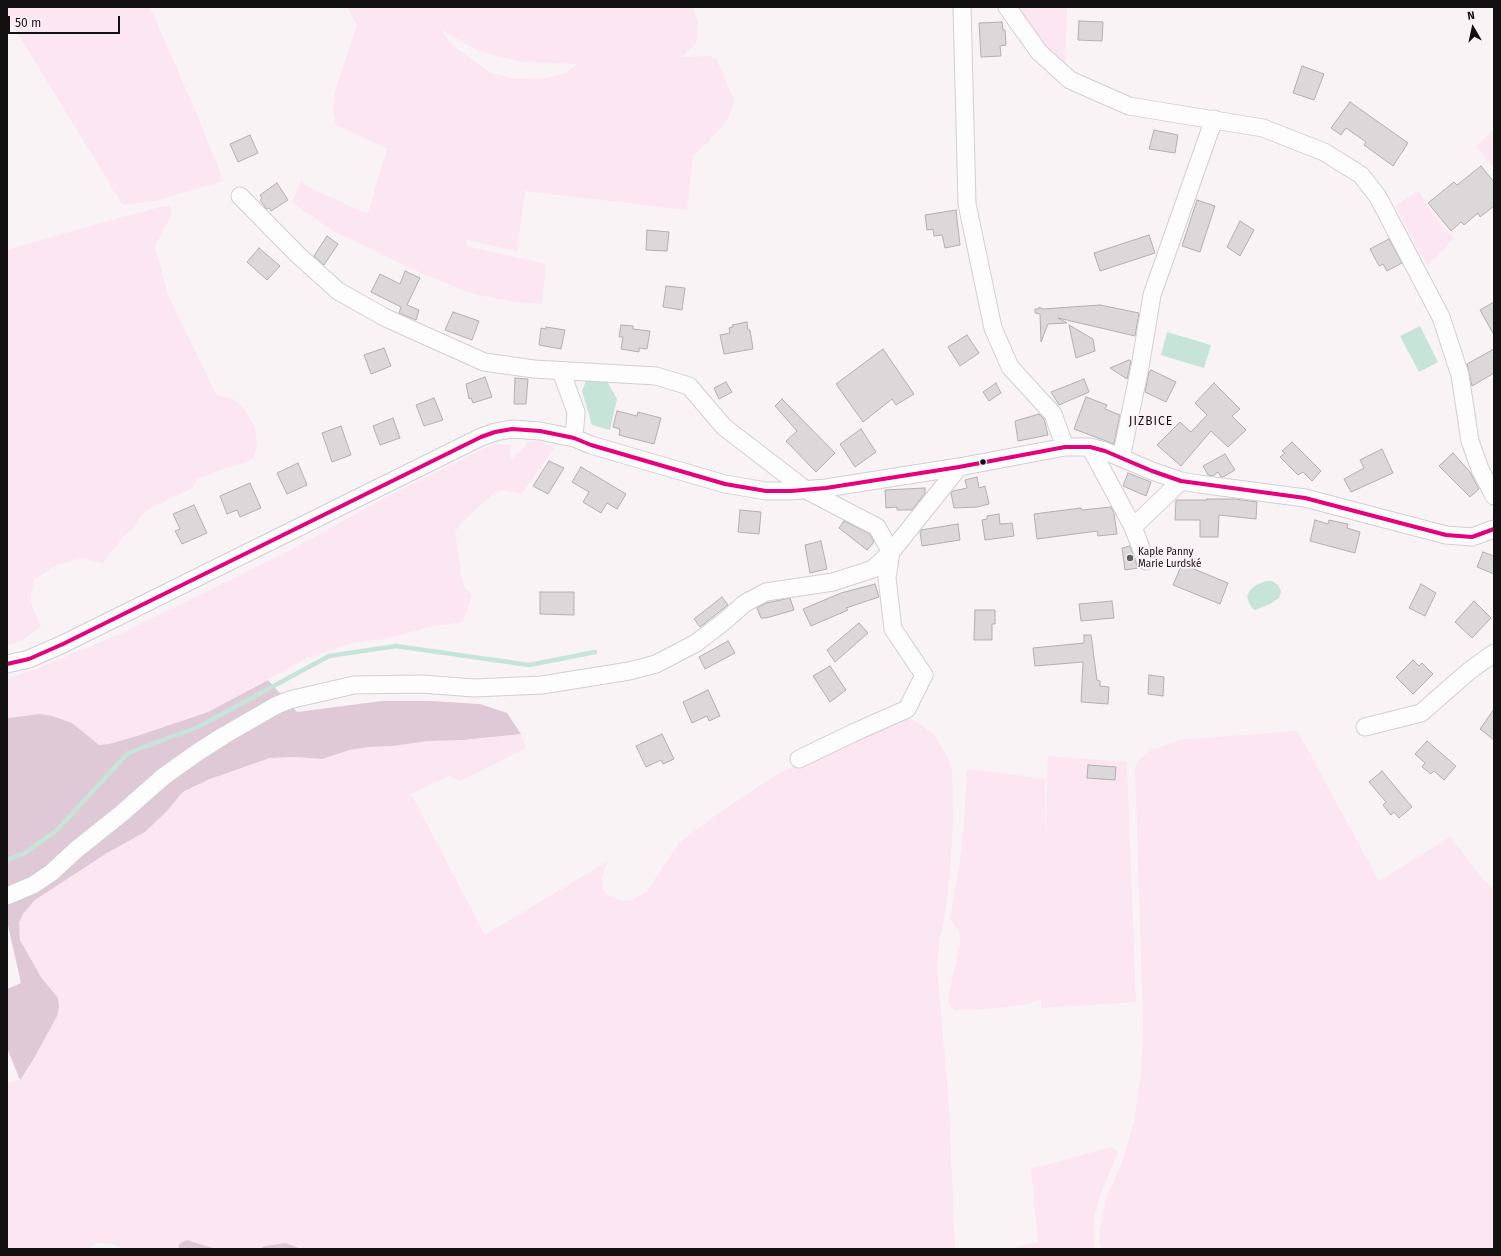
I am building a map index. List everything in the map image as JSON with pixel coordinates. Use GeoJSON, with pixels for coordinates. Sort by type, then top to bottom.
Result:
{"type":"FeatureCollection","features":[{"type":"Feature","properties":{"kind":"street"},"geometry":{"type":"LineString","coordinates":[[962,7],[967,204],[993,328],[1010,367],[1053,414],[1065,447]]}},
{"type":"Feature","properties":{"kind":"street"},"geometry":{"type":"LineString","coordinates":[[1007,7],[1039,52],[1070,80],[1129,106],[1263,128],[1324,152],[1361,175],[1381,204],[1441,317],[1460,375],[1470,441],[1480,469],[1494,496]]}},
{"type":"Feature","properties":{"kind":"street"},"geometry":{"type":"LineString","coordinates":[[1121,458],[1140,367],[1152,295],[1214,119]]}},
{"type":"Feature","properties":{"kind":"street"},"geometry":{"type":"LineString","coordinates":[[240,196],[298,255],[338,291],[386,318],[484,362],[534,369],[656,376],[689,386],[724,427],[806,490],[877,527],[891,552],[886,578],[893,630],[924,675],[907,709],[799,759]]}},
{"type":"Feature","properties":{"kind":"street"},"geometry":{"type":"LineString","coordinates":[[561,371],[576,412],[574,438]]}},
{"type":"Feature","properties":{"kind":"street"},"geometry":{"type":"LineString","coordinates":[[7,664],[29,659],[63,644],[481,437],[495,432],[522,429],[574,438],[591,445],[647,462],[745,488],[766,491],[826,488],[959,467],[1065,447],[1090,447],[1105,451],[1152,471],[1182,481],[1305,498],[1453,537],[1472,537],[1494,529]]}},
{"type":"Feature","properties":{"kind":"street"},"geometry":{"type":"LineString","coordinates":[[1090,447],[1133,527],[1146,561]]}},
{"type":"Feature","properties":{"kind":"street"},"geometry":{"type":"LineString","coordinates":[[7,896],[32,885],[51,873],[77,849],[121,814],[163,777],[223,736],[274,706],[289,700],[354,685],[422,684],[474,688],[542,685],[629,671],[656,664],[696,643],[745,603],[766,592],[833,582],[873,569],[891,552],[959,467]]}},
{"type":"Feature","properties":{"kind":"street"},"geometry":{"type":"LineString","coordinates":[[1133,527],[1182,481]]}},
{"type":"Feature","properties":{"kind":"street"},"geometry":{"type":"LineString","coordinates":[[1364,726],[1421,713],[1469,671],[1494,653]]}},
{"type":"Feature","properties":{"kind":"shaded area"},"geometry":{"type":"Polygon","coordinates":[[[7,7],[150,7],[198,117],[223,181],[155,201],[123,205],[7,16],[7,7]]]}},
{"type":"Feature","properties":{"kind":"shaded area"},"geometry":{"type":"Polygon","coordinates":[[[347,7],[693,7],[697,22],[698,38],[693,47],[680,57],[709,56],[716,59],[734,100],[728,119],[707,143],[693,155],[687,210],[525,191],[517,251],[467,240],[466,246],[546,264],[542,304],[514,302],[474,294],[419,272],[331,230],[292,202],[301,181],[304,185],[368,214],[387,149],[336,125],[333,111],[336,88],[357,25],[347,7]],[[442,30],[456,48],[491,73],[516,79],[547,78],[566,73],[578,64],[523,62],[480,52],[442,30]]]}},
{"type":"Feature","properties":{"kind":"shaded area"},"geometry":{"type":"Polygon","coordinates":[[[1013,7],[1067,7],[1065,71],[1013,7]]]}},
{"type":"Feature","properties":{"kind":"shaded area"},"geometry":{"type":"Polygon","coordinates":[[[1494,129],[1494,168],[1476,147],[1494,129]]]}},
{"type":"Feature","properties":{"kind":"shaded area"},"geometry":{"type":"Polygon","coordinates":[[[1418,191],[1442,226],[1454,238],[1428,265],[1395,206],[1418,191]]]}},
{"type":"Feature","properties":{"kind":"shaded area"},"geometry":{"type":"Polygon","coordinates":[[[170,206],[172,209],[171,216],[157,241],[155,249],[168,295],[216,394],[233,399],[244,409],[255,427],[257,447],[254,458],[245,463],[232,466],[197,479],[194,487],[145,511],[134,527],[124,536],[103,563],[82,558],[54,566],[34,580],[31,592],[31,603],[41,627],[23,640],[7,645],[7,250],[160,207],[170,206]]]}},
{"type":"Feature","properties":{"kind":"shaded area"},"geometry":{"type":"Polygon","coordinates":[[[1420,326],[1438,362],[1419,372],[1400,336],[1420,326]]]}},
{"type":"Feature","properties":{"kind":"shaded area"},"geometry":{"type":"Polygon","coordinates":[[[1167,332],[1211,345],[1204,368],[1161,355],[1167,332]]]}},
{"type":"Feature","properties":{"kind":"shaded area"},"geometry":{"type":"Polygon","coordinates":[[[586,381],[607,381],[617,399],[610,430],[592,425],[582,391],[586,381]]]}},
{"type":"Feature","properties":{"kind":"shaded area"},"geometry":{"type":"Polygon","coordinates":[[[529,441],[540,442],[554,448],[521,494],[503,490],[495,492],[461,523],[455,532],[464,587],[472,595],[463,622],[430,627],[392,637],[349,644],[307,658],[208,712],[109,744],[99,745],[87,736],[26,715],[7,718],[7,679],[39,668],[122,633],[289,551],[377,502],[483,449],[495,445],[511,445],[510,458],[512,460],[529,441]]]}},
{"type":"Feature","properties":{"kind":"shaded area"},"geometry":{"type":"Polygon","coordinates":[[[1266,581],[1272,581],[1278,585],[1281,591],[1279,598],[1270,604],[1255,610],[1249,603],[1247,596],[1250,590],[1256,585],[1266,581]]]}},
{"type":"Feature","properties":{"kind":"shaded area"},"geometry":{"type":"Polygon","coordinates":[[[268,680],[297,712],[382,701],[431,701],[480,704],[507,713],[521,734],[369,747],[350,750],[322,759],[295,757],[270,758],[210,779],[183,792],[166,812],[145,832],[107,853],[35,900],[23,914],[19,923],[20,940],[41,977],[58,998],[59,1007],[57,1016],[33,1060],[20,1080],[7,1048],[7,989],[21,983],[7,921],[7,718],[40,714],[52,716],[72,723],[99,745],[109,744],[208,712],[268,680]]]}},
{"type":"Feature","properties":{"kind":"shaded area"},"geometry":{"type":"Polygon","coordinates":[[[895,718],[909,718],[934,735],[947,756],[952,768],[953,816],[951,864],[937,966],[949,1105],[955,1249],[301,1249],[265,1246],[259,1249],[216,1249],[187,1240],[180,1243],[178,1249],[125,1249],[109,1243],[96,1243],[88,1249],[7,1249],[7,1083],[20,1080],[58,998],[41,977],[24,948],[19,932],[19,923],[23,914],[35,900],[107,853],[145,832],[183,793],[210,779],[270,758],[295,757],[322,759],[350,750],[369,747],[521,734],[526,748],[461,781],[449,776],[411,794],[485,935],[608,861],[602,877],[603,889],[606,894],[620,900],[631,901],[647,891],[679,843],[713,817],[776,775],[839,741],[895,718]]]}},
{"type":"Feature","properties":{"kind":"shaded area"},"geometry":{"type":"Polygon","coordinates":[[[1296,731],[1379,881],[1450,837],[1484,880],[1494,890],[1494,1249],[1101,1249],[1099,1238],[1106,1199],[1122,1162],[1134,1122],[1141,1075],[1143,1024],[1135,767],[1139,760],[1152,750],[1180,740],[1296,731]]]}},
{"type":"Feature","properties":{"kind":"shaded area"},"geometry":{"type":"Polygon","coordinates":[[[1048,756],[1127,762],[1136,1002],[1041,1008],[1041,998],[1030,1004],[988,1009],[954,1010],[949,1004],[948,997],[960,946],[960,937],[958,929],[950,919],[962,848],[967,773],[969,769],[1045,779],[1045,846],[1048,756]]]}},
{"type":"Feature","properties":{"kind":"shaded area"},"geometry":{"type":"Polygon","coordinates":[[[1111,1147],[1118,1152],[1101,1193],[1095,1213],[1093,1234],[1095,1249],[1008,1249],[1038,1242],[1031,1169],[1111,1147]]]}},
{"type":"Feature","properties":{"kind":"shaded area"},"geometry":{"type":"Polygon","coordinates":[[[187,1240],[216,1249],[178,1249],[180,1243],[187,1240]]]}},
{"type":"Feature","properties":{"kind":"shaded area"},"geometry":{"type":"Polygon","coordinates":[[[286,1243],[301,1249],[259,1249],[265,1246],[286,1243]]]}},
{"type":"Feature","properties":{"kind":"building"},"geometry":{"type":"Polygon","coordinates":[[[1079,21],[1103,22],[1102,41],[1078,40],[1079,21]]]}},
{"type":"Feature","properties":{"kind":"building"},"geometry":{"type":"Polygon","coordinates":[[[1002,22],[1003,30],[1005,30],[1006,45],[1000,46],[1001,56],[981,57],[979,23],[1002,22]]]}},
{"type":"Feature","properties":{"kind":"building"},"geometry":{"type":"Polygon","coordinates":[[[1302,66],[1324,74],[1314,100],[1293,93],[1302,66]]]}},
{"type":"Feature","properties":{"kind":"building"},"geometry":{"type":"Polygon","coordinates":[[[1350,102],[1408,143],[1393,166],[1364,145],[1366,142],[1346,128],[1341,135],[1331,128],[1350,102]]]}},
{"type":"Feature","properties":{"kind":"building"},"geometry":{"type":"Polygon","coordinates":[[[1154,130],[1178,135],[1175,153],[1149,149],[1154,130]]]}},
{"type":"Feature","properties":{"kind":"building"},"geometry":{"type":"Polygon","coordinates":[[[250,135],[258,153],[238,162],[230,144],[250,135]]]}},
{"type":"Feature","properties":{"kind":"building"},"geometry":{"type":"Polygon","coordinates":[[[1481,166],[1494,182],[1494,206],[1480,217],[1478,213],[1464,225],[1461,222],[1451,231],[1428,203],[1454,182],[1457,185],[1481,166]]]}},
{"type":"Feature","properties":{"kind":"building"},"geometry":{"type":"Polygon","coordinates":[[[277,183],[288,200],[271,211],[269,208],[267,209],[265,207],[260,200],[262,198],[260,195],[277,183]]]}},
{"type":"Feature","properties":{"kind":"building"},"geometry":{"type":"Polygon","coordinates":[[[1197,200],[1215,206],[1200,252],[1182,246],[1197,200]]]}},
{"type":"Feature","properties":{"kind":"building"},"geometry":{"type":"Polygon","coordinates":[[[956,210],[960,245],[945,248],[942,235],[934,236],[933,229],[927,230],[925,215],[956,210]]]}},
{"type":"Feature","properties":{"kind":"building"},"geometry":{"type":"Polygon","coordinates":[[[1240,221],[1254,230],[1240,256],[1227,247],[1240,221]]]}},
{"type":"Feature","properties":{"kind":"building"},"geometry":{"type":"Polygon","coordinates":[[[647,230],[669,232],[667,251],[646,250],[647,230]]]}},
{"type":"Feature","properties":{"kind":"building"},"geometry":{"type":"Polygon","coordinates":[[[1149,235],[1155,253],[1100,271],[1094,253],[1149,235]]]}},
{"type":"Feature","properties":{"kind":"building"},"geometry":{"type":"Polygon","coordinates":[[[327,236],[338,244],[324,265],[314,256],[327,236]]]}},
{"type":"Feature","properties":{"kind":"building"},"geometry":{"type":"Polygon","coordinates":[[[1389,239],[1402,263],[1387,271],[1383,264],[1379,266],[1370,249],[1389,239]]]}},
{"type":"Feature","properties":{"kind":"building"},"geometry":{"type":"Polygon","coordinates":[[[259,248],[280,266],[267,280],[247,262],[259,248]]]}},
{"type":"Feature","properties":{"kind":"building"},"geometry":{"type":"Polygon","coordinates":[[[405,271],[420,278],[407,305],[419,310],[416,320],[399,313],[401,307],[371,292],[380,274],[400,284],[405,271]]]}},
{"type":"Feature","properties":{"kind":"building"},"geometry":{"type":"Polygon","coordinates":[[[666,286],[685,288],[682,310],[663,307],[666,286]]]}},
{"type":"Feature","properties":{"kind":"building"},"geometry":{"type":"Polygon","coordinates":[[[1494,302],[1494,335],[1480,310],[1494,302]]]}},
{"type":"Feature","properties":{"kind":"building"},"geometry":{"type":"Polygon","coordinates":[[[1100,305],[1139,313],[1135,336],[1058,318],[1067,323],[1048,324],[1041,342],[1040,314],[1035,313],[1035,309],[1039,309],[1039,307],[1043,309],[1100,305]]]}},
{"type":"Feature","properties":{"kind":"building"},"geometry":{"type":"Polygon","coordinates":[[[453,312],[479,321],[472,340],[445,330],[453,312]]]}},
{"type":"Feature","properties":{"kind":"building"},"geometry":{"type":"Polygon","coordinates":[[[747,322],[753,349],[724,354],[720,335],[730,333],[729,328],[733,327],[732,325],[747,322]]]}},
{"type":"Feature","properties":{"kind":"building"},"geometry":{"type":"Polygon","coordinates":[[[621,325],[633,326],[633,329],[650,331],[647,349],[639,348],[639,352],[621,349],[623,337],[619,337],[621,325]]]}},
{"type":"Feature","properties":{"kind":"building"},"geometry":{"type":"Polygon","coordinates":[[[1069,325],[1093,339],[1095,351],[1076,358],[1069,325]]]}},
{"type":"Feature","properties":{"kind":"building"},"geometry":{"type":"Polygon","coordinates":[[[546,327],[565,330],[561,349],[539,345],[541,328],[546,329],[546,327]]]}},
{"type":"Feature","properties":{"kind":"building"},"geometry":{"type":"Polygon","coordinates":[[[967,335],[979,353],[960,366],[948,347],[967,335]]]}},
{"type":"Feature","properties":{"kind":"building"},"geometry":{"type":"Polygon","coordinates":[[[384,348],[391,366],[371,374],[364,355],[384,348]]]}},
{"type":"Feature","properties":{"kind":"building"},"geometry":{"type":"Polygon","coordinates":[[[883,349],[914,394],[896,405],[892,399],[863,422],[836,384],[883,349]]]}},
{"type":"Feature","properties":{"kind":"building"},"geometry":{"type":"Polygon","coordinates":[[[1494,349],[1494,373],[1472,386],[1467,364],[1494,349]]]}},
{"type":"Feature","properties":{"kind":"building"},"geometry":{"type":"Polygon","coordinates":[[[1129,360],[1131,361],[1127,379],[1110,368],[1129,360]]]}},
{"type":"Feature","properties":{"kind":"building"},"geometry":{"type":"Polygon","coordinates":[[[1151,370],[1176,382],[1166,402],[1145,392],[1149,372],[1151,370]]]}},
{"type":"Feature","properties":{"kind":"building"},"geometry":{"type":"Polygon","coordinates":[[[485,377],[492,397],[473,403],[471,398],[469,399],[466,384],[485,377]]]}},
{"type":"Feature","properties":{"kind":"building"},"geometry":{"type":"Polygon","coordinates":[[[515,378],[528,379],[526,404],[514,404],[515,378]]]}},
{"type":"Feature","properties":{"kind":"building"},"geometry":{"type":"Polygon","coordinates":[[[1084,379],[1089,392],[1059,405],[1051,392],[1084,379]]]}},
{"type":"Feature","properties":{"kind":"building"},"geometry":{"type":"Polygon","coordinates":[[[726,382],[732,392],[719,399],[714,388],[726,382]]]}},
{"type":"Feature","properties":{"kind":"building"},"geometry":{"type":"Polygon","coordinates":[[[996,383],[1001,393],[989,401],[983,392],[996,383]]]}},
{"type":"Feature","properties":{"kind":"building"},"geometry":{"type":"Polygon","coordinates":[[[1214,383],[1240,409],[1232,416],[1246,430],[1228,447],[1211,431],[1181,466],[1157,445],[1180,422],[1191,432],[1207,415],[1195,403],[1214,383]]]}},
{"type":"Feature","properties":{"kind":"building"},"geometry":{"type":"Polygon","coordinates":[[[1086,397],[1107,405],[1105,409],[1120,415],[1114,444],[1074,429],[1086,397]]]}},
{"type":"Feature","properties":{"kind":"building"},"geometry":{"type":"Polygon","coordinates":[[[434,398],[443,420],[424,426],[416,405],[434,398]]]}},
{"type":"Feature","properties":{"kind":"building"},"geometry":{"type":"Polygon","coordinates":[[[782,399],[835,453],[816,472],[786,441],[797,431],[775,406],[782,399]]]}},
{"type":"Feature","properties":{"kind":"building"},"geometry":{"type":"Polygon","coordinates":[[[617,411],[637,416],[638,412],[661,418],[654,444],[619,435],[620,429],[613,427],[617,411]]]}},
{"type":"Feature","properties":{"kind":"building"},"geometry":{"type":"Polygon","coordinates":[[[1039,414],[1044,419],[1048,435],[1018,441],[1015,421],[1039,414]]]}},
{"type":"Feature","properties":{"kind":"building"},"geometry":{"type":"Polygon","coordinates":[[[393,418],[400,438],[380,445],[373,426],[393,418]]]}},
{"type":"Feature","properties":{"kind":"building"},"geometry":{"type":"Polygon","coordinates":[[[341,426],[351,455],[332,462],[322,433],[341,426]]]}},
{"type":"Feature","properties":{"kind":"building"},"geometry":{"type":"Polygon","coordinates":[[[861,429],[876,452],[855,467],[840,444],[861,429]]]}},
{"type":"Feature","properties":{"kind":"building"},"geometry":{"type":"Polygon","coordinates":[[[1292,442],[1321,471],[1312,481],[1303,472],[1298,475],[1280,457],[1285,453],[1282,451],[1292,442]]]}},
{"type":"Feature","properties":{"kind":"building"},"geometry":{"type":"Polygon","coordinates":[[[1382,449],[1393,473],[1351,492],[1344,479],[1364,468],[1360,460],[1382,449]]]}},
{"type":"Feature","properties":{"kind":"building"},"geometry":{"type":"Polygon","coordinates":[[[1453,453],[1470,472],[1479,489],[1470,497],[1439,466],[1453,453]]]}},
{"type":"Feature","properties":{"kind":"building"},"geometry":{"type":"Polygon","coordinates":[[[1225,454],[1235,470],[1223,477],[1221,477],[1218,472],[1213,476],[1208,475],[1203,466],[1225,454]]]}},
{"type":"Feature","properties":{"kind":"building"},"geometry":{"type":"Polygon","coordinates":[[[549,461],[564,468],[548,494],[533,486],[549,461]]]}},
{"type":"Feature","properties":{"kind":"building"},"geometry":{"type":"Polygon","coordinates":[[[298,463],[307,485],[287,494],[277,473],[298,463]]]}},
{"type":"Feature","properties":{"kind":"building"},"geometry":{"type":"Polygon","coordinates":[[[581,467],[626,494],[617,509],[607,503],[601,513],[583,502],[589,492],[572,482],[581,467]]]}},
{"type":"Feature","properties":{"kind":"building"},"geometry":{"type":"Polygon","coordinates":[[[1128,473],[1151,482],[1146,496],[1123,486],[1128,473]]]}},
{"type":"Feature","properties":{"kind":"building"},"geometry":{"type":"Polygon","coordinates":[[[977,477],[979,488],[985,486],[989,504],[977,507],[954,508],[951,493],[953,491],[967,488],[965,480],[977,477]]]}},
{"type":"Feature","properties":{"kind":"building"},"geometry":{"type":"Polygon","coordinates":[[[250,483],[261,508],[240,517],[237,510],[227,514],[220,496],[250,483]]]}},
{"type":"Feature","properties":{"kind":"building"},"geometry":{"type":"Polygon","coordinates":[[[925,488],[925,493],[912,510],[897,510],[897,507],[886,508],[885,490],[925,488]]]}},
{"type":"Feature","properties":{"kind":"building"},"geometry":{"type":"Polygon","coordinates":[[[1235,499],[1257,502],[1256,519],[1219,515],[1218,537],[1200,537],[1200,520],[1175,520],[1176,500],[1235,499]]]}},
{"type":"Feature","properties":{"kind":"building"},"geometry":{"type":"Polygon","coordinates":[[[194,505],[207,533],[182,544],[175,531],[180,529],[173,514],[194,505]]]}},
{"type":"Feature","properties":{"kind":"building"},"geometry":{"type":"Polygon","coordinates":[[[1111,507],[1114,513],[1117,534],[1098,536],[1097,531],[1037,539],[1034,514],[1081,508],[1082,510],[1111,507]]]}},
{"type":"Feature","properties":{"kind":"building"},"geometry":{"type":"Polygon","coordinates":[[[740,510],[761,512],[759,534],[738,532],[740,510]]]}},
{"type":"Feature","properties":{"kind":"building"},"geometry":{"type":"Polygon","coordinates":[[[999,514],[1000,524],[1012,523],[1014,536],[985,540],[982,520],[987,519],[987,516],[999,514]]]}},
{"type":"Feature","properties":{"kind":"building"},"geometry":{"type":"Polygon","coordinates":[[[1315,520],[1328,524],[1329,520],[1348,524],[1347,528],[1360,532],[1355,553],[1310,541],[1315,520]]]}},
{"type":"Feature","properties":{"kind":"building"},"geometry":{"type":"Polygon","coordinates":[[[844,521],[870,534],[874,542],[867,550],[839,528],[844,521]]]}},
{"type":"Feature","properties":{"kind":"building"},"geometry":{"type":"Polygon","coordinates":[[[958,524],[960,540],[922,546],[921,530],[958,524]]]}},
{"type":"Feature","properties":{"kind":"building"},"geometry":{"type":"Polygon","coordinates":[[[821,541],[827,569],[810,573],[805,545],[821,541]]]}},
{"type":"Feature","properties":{"kind":"building","name":"Kaple Panny Marie Lurdské"},"geometry":{"type":"Polygon","coordinates":[[[1130,546],[1138,568],[1125,570],[1122,548],[1130,546]]]}},
{"type":"Feature","properties":{"kind":"building"},"geometry":{"type":"Polygon","coordinates":[[[1483,552],[1494,556],[1494,574],[1477,567],[1483,552]]]}},
{"type":"Feature","properties":{"kind":"building"},"geometry":{"type":"Polygon","coordinates":[[[1182,564],[1228,583],[1220,604],[1173,585],[1182,564]]]}},
{"type":"Feature","properties":{"kind":"building"},"geometry":{"type":"Polygon","coordinates":[[[875,584],[879,597],[846,608],[848,610],[811,626],[803,609],[841,593],[875,584]]]}},
{"type":"Feature","properties":{"kind":"building"},"geometry":{"type":"Polygon","coordinates":[[[1421,584],[1436,593],[1425,616],[1409,608],[1421,584]]]}},
{"type":"Feature","properties":{"kind":"building"},"geometry":{"type":"Polygon","coordinates":[[[540,592],[574,592],[574,615],[540,614],[540,592]]]}},
{"type":"Feature","properties":{"kind":"building"},"geometry":{"type":"Polygon","coordinates":[[[722,597],[728,605],[700,627],[694,619],[722,597]]]}},
{"type":"Feature","properties":{"kind":"building"},"geometry":{"type":"Polygon","coordinates":[[[790,598],[794,610],[761,618],[757,608],[766,603],[790,598]]]}},
{"type":"Feature","properties":{"kind":"building"},"geometry":{"type":"Polygon","coordinates":[[[1112,601],[1114,618],[1081,621],[1079,604],[1112,601]]]}},
{"type":"Feature","properties":{"kind":"building"},"geometry":{"type":"Polygon","coordinates":[[[1474,601],[1491,618],[1472,638],[1455,622],[1474,601]]]}},
{"type":"Feature","properties":{"kind":"building"},"geometry":{"type":"Polygon","coordinates":[[[975,610],[995,610],[995,624],[992,624],[992,640],[974,640],[975,610]]]}},
{"type":"Feature","properties":{"kind":"building"},"geometry":{"type":"Polygon","coordinates":[[[859,623],[868,633],[835,662],[827,650],[859,623]]]}},
{"type":"Feature","properties":{"kind":"building"},"geometry":{"type":"Polygon","coordinates":[[[1084,635],[1091,635],[1097,680],[1100,681],[1100,686],[1109,687],[1108,704],[1081,702],[1083,662],[1035,666],[1033,648],[1084,643],[1084,635]]]}},
{"type":"Feature","properties":{"kind":"building"},"geometry":{"type":"Polygon","coordinates":[[[728,641],[735,653],[705,669],[699,657],[728,641]]]}},
{"type":"Feature","properties":{"kind":"building"},"geometry":{"type":"Polygon","coordinates":[[[1413,660],[1419,666],[1422,663],[1433,674],[1413,694],[1396,677],[1413,660]]]}},
{"type":"Feature","properties":{"kind":"building"},"geometry":{"type":"Polygon","coordinates":[[[830,666],[846,690],[830,702],[813,676],[830,666]]]}},
{"type":"Feature","properties":{"kind":"building"},"geometry":{"type":"Polygon","coordinates":[[[1149,675],[1164,677],[1163,696],[1148,694],[1149,675]]]}},
{"type":"Feature","properties":{"kind":"building"},"geometry":{"type":"Polygon","coordinates":[[[708,690],[720,716],[709,721],[707,716],[692,723],[683,702],[708,690]]]}},
{"type":"Feature","properties":{"kind":"building"},"geometry":{"type":"Polygon","coordinates":[[[1494,709],[1494,740],[1480,729],[1494,709]]]}},
{"type":"Feature","properties":{"kind":"building"},"geometry":{"type":"Polygon","coordinates":[[[662,734],[674,759],[663,764],[661,760],[646,767],[636,746],[662,734]]]}},
{"type":"Feature","properties":{"kind":"building"},"geometry":{"type":"Polygon","coordinates":[[[1427,741],[1456,766],[1444,780],[1434,771],[1431,774],[1422,767],[1425,763],[1415,754],[1427,741]]]}},
{"type":"Feature","properties":{"kind":"building"},"geometry":{"type":"Polygon","coordinates":[[[1088,765],[1116,767],[1115,780],[1087,778],[1088,765]]]}},
{"type":"Feature","properties":{"kind":"building"},"geometry":{"type":"Polygon","coordinates":[[[1382,771],[1412,807],[1399,818],[1394,812],[1391,815],[1383,805],[1386,802],[1369,782],[1382,771]]]}},
{"type":"Feature","properties":{"kind":"waterway"},"geometry":{"type":"LineString","coordinates":[[7,860],[25,853],[57,830],[128,753],[198,727],[329,656],[396,646],[529,665],[595,652]]}},
{"type":"Feature","properties":{"kind":"transit line"},"geometry":{"type":"LineString","coordinates":[[7,664],[29,659],[63,644],[481,437],[495,432],[512,429],[540,431],[574,438],[591,445],[725,484],[766,491],[791,491],[826,488],[959,467],[1065,447],[1090,447],[1105,451],[1152,471],[1181,481],[1305,498],[1446,535],[1472,537],[1494,529]]}},
{"type":"Feature","properties":{"kind":"place","name":"Kaple Panny Marie Lurdské"},"geometry":{"type":"Point","coordinates":[1130,558]}},
{"type":"Feature","properties":{"kind":"district","name":"JIZBICE"},"geometry":{"type":"Point","coordinates":[1151,422]}}]}
